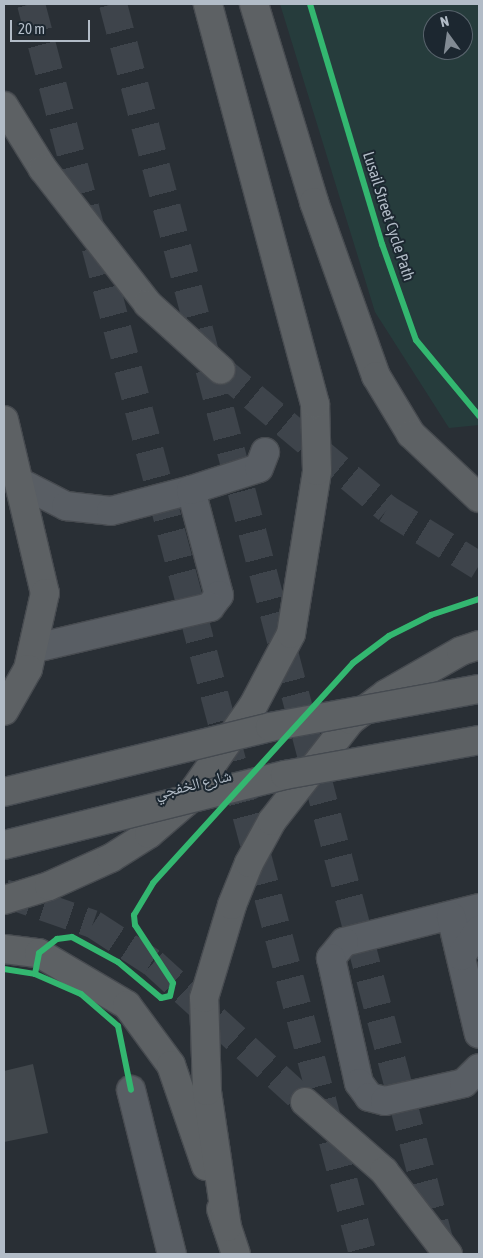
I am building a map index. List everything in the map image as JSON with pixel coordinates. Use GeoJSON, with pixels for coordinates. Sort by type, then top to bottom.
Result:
{"type":"FeatureCollection","features":[{"type":"Feature","properties":{"kind":"highway"},"geometry":{"type":"LineString","coordinates":[[4,900],[49,886],[112,858],[149,834],[185,803],[253,706],[291,634],[317,471],[315,404],[208,4]]}},
{"type":"Feature","properties":{"kind":"highway"},"geometry":{"type":"LineString","coordinates":[[254,4],[314,202],[376,376],[411,434],[479,498]]}},
{"type":"Feature","properties":{"kind":"highway"},"geometry":{"type":"LineString","coordinates":[[4,106],[43,169],[148,304],[221,370]]}},
{"type":"Feature","properties":{"kind":"highway"},"geometry":{"type":"LineString","coordinates":[[4,420],[45,592],[35,648],[28,669],[4,711]]}},
{"type":"Feature","properties":{"kind":"highway"},"geometry":{"type":"LineString","coordinates":[[227,1227],[207,1091],[204,998],[232,905],[250,863],[272,821],[352,720],[386,694],[461,651],[479,645]]}},
{"type":"Feature","properties":{"kind":"highway"},"geometry":{"type":"LineString","coordinates":[[4,792],[270,727],[479,689]]}},
{"type":"Feature","properties":{"kind":"highway","name":"شارع الخفجي"},"geometry":{"type":"LineString","coordinates":[[4,846],[285,775],[479,740]]}},
{"type":"Feature","properties":{"kind":"highway"},"geometry":{"type":"LineString","coordinates":[[4,949],[39,954],[100,987],[127,1005],[136,1016],[170,1065],[236,1254]]}},
{"type":"Feature","properties":{"kind":"highway"},"geometry":{"type":"LineString","coordinates":[[305,1102],[384,1171],[448,1254]]}},
{"type":"Feature","properties":{"kind":"street"},"geometry":{"type":"LineString","coordinates":[[19,482],[66,506],[111,511],[191,490],[259,468],[265,452]]}},
{"type":"Feature","properties":{"kind":"street"},"geometry":{"type":"LineString","coordinates":[[35,648],[210,607],[219,595],[191,490]]}},
{"type":"Feature","properties":{"kind":"street"},"geometry":{"type":"LineString","coordinates":[[479,908],[344,942],[334,952],[331,965],[359,1083],[369,1097],[385,1101],[464,1082],[479,1068]]}},
{"type":"Feature","properties":{"kind":"street"},"geometry":{"type":"LineString","coordinates":[[451,916],[479,1034]]}},
{"type":"Feature","properties":{"kind":"street"},"geometry":{"type":"LineString","coordinates":[[461,956],[479,930]]}},
{"type":"Feature","properties":{"kind":"street"},"geometry":{"type":"LineString","coordinates":[[131,1090],[172,1254]]}},
{"type":"Feature","properties":{"kind":"green space"},"geometry":{"type":"Polygon","coordinates":[[[280,4],[479,4],[479,425],[449,428],[375,312],[280,4]]]}},
{"type":"Feature","properties":{"kind":"building"},"geometry":{"type":"Polygon","coordinates":[[[33,1064],[48,1133],[4,1142],[4,1071],[33,1064]]]}},
{"type":"Feature","properties":{"kind":"tunnel"},"geometry":{"type":"LineString","coordinates":[[31,4],[363,1254]]}},
{"type":"Feature","properties":{"kind":"tunnel"},"geometry":{"type":"LineString","coordinates":[[113,4],[441,1247]]}},
{"type":"Feature","properties":{"kind":"tunnel"},"geometry":{"type":"LineString","coordinates":[[221,370],[387,509],[479,566]]}},
{"type":"Feature","properties":{"kind":"tunnel"},"geometry":{"type":"LineString","coordinates":[[4,893],[93,924],[153,963],[305,1102]]}},
{"type":"Feature","properties":{"kind":"cycle path","name":"Lusail Street Cycle Path"},"geometry":{"type":"LineString","coordinates":[[310,4],[382,244],[416,340],[479,416]]}},
{"type":"Feature","properties":{"kind":"cycle path"},"geometry":{"type":"LineString","coordinates":[[35,974],[39,953],[57,939],[72,937],[118,962],[161,998],[170,996],[173,983],[135,925],[134,915],[153,883],[353,663],[389,636],[431,615],[479,599]]}},
{"type":"Feature","properties":{"kind":"cycle path"},"geometry":{"type":"LineString","coordinates":[[4,969],[35,974],[81,994],[118,1026],[131,1090]]}}]}
